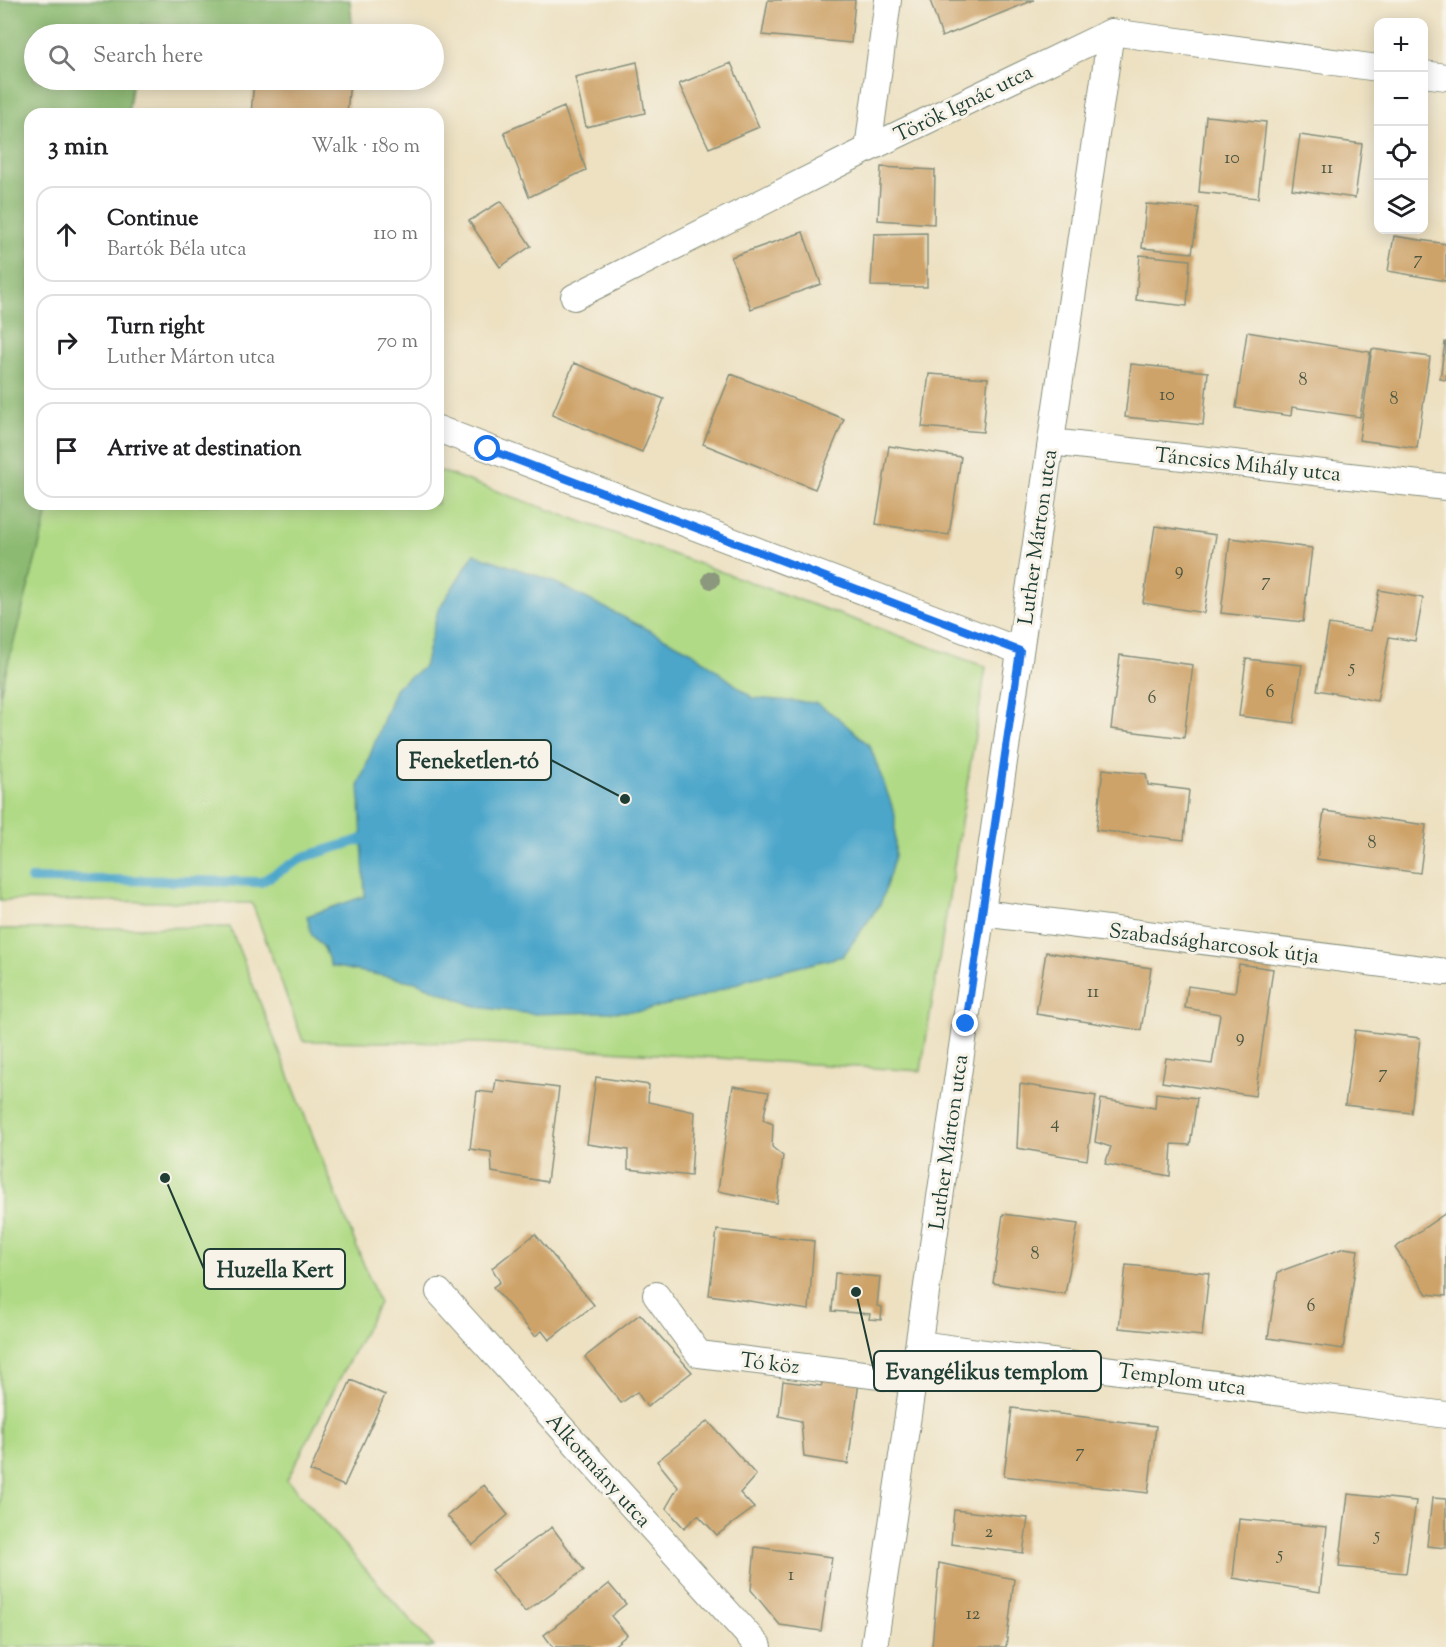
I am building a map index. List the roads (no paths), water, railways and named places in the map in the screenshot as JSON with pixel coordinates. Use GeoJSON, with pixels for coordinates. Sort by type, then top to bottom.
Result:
{"type":"FeatureCollection","features":[{"type":"Feature","properties":{"kind":"street"},"geometry":{"type":"LineString","coordinates":[[868,149],[888,0]]}},
{"type":"Feature","properties":{"kind":"street"},"geometry":{"type":"LineString","coordinates":[[1111,32],[1374,67]]}},
{"type":"Feature","properties":{"kind":"street","name":"Török Ignác utca"},"geometry":{"type":"LineString","coordinates":[[574,297],[868,149],[1111,32]]}},
{"type":"Feature","properties":{"kind":"street","name":"Luther Márton utca"},"geometry":{"type":"LineString","coordinates":[[874,1647],[1111,32]]}},
{"type":"Feature","properties":{"kind":"street"},"geometry":{"type":"LineString","coordinates":[[1428,75],[1446,78]]}},
{"type":"Feature","properties":{"kind":"street"},"geometry":{"type":"LineString","coordinates":[[444,431],[1020,651]]}},
{"type":"Feature","properties":{"kind":"street","name":"Táncsics Mihály utca"},"geometry":{"type":"LineString","coordinates":[[1051,442],[1446,487]]}},
{"type":"Feature","properties":{"kind":"street","name":"Szabadságharcosok útja"},"geometry":{"type":"LineString","coordinates":[[982,913],[1446,972]]}},
{"type":"Feature","properties":{"kind":"street","name":"Alkotmány utca"},"geometry":{"type":"LineString","coordinates":[[439,1292],[759,1647]]}},
{"type":"Feature","properties":{"kind":"street","name":"Tó köz"},"geometry":{"type":"LineString","coordinates":[[656,1295],[699,1354],[913,1380]]}},
{"type":"Feature","properties":{"kind":"street","name":"Templom utca"},"geometry":{"type":"LineString","coordinates":[[919,1344],[1446,1415]]}},
{"type":"Feature","properties":{"kind":"water"},"geometry":{"type":"Polygon","coordinates":[[[474,554],[550,580],[692,652],[753,698],[816,703],[837,717],[870,746],[895,814],[895,856],[881,903],[843,956],[749,979],[701,997],[641,1011],[533,1014],[477,1007],[416,982],[331,966],[324,948],[311,934],[307,916],[365,896],[359,784],[396,687],[424,667],[438,610],[474,554]]]}},
{"type":"Feature","properties":{"kind":"waterway"},"geometry":{"type":"LineString","coordinates":[[31,879],[261,882],[304,857],[363,839]]}},
{"type":"Feature","properties":{"kind":"place","name":"Feneketlen-tó"},"geometry":{"type":"Point","coordinates":[625,799]}},
{"type":"Feature","properties":{"kind":"place","name":"Huzella Kert"},"geometry":{"type":"Point","coordinates":[165,1178]}},
{"type":"Feature","properties":{"kind":"place","name":"Evangélikus templom"},"geometry":{"type":"Point","coordinates":[856,1292]}}]}
